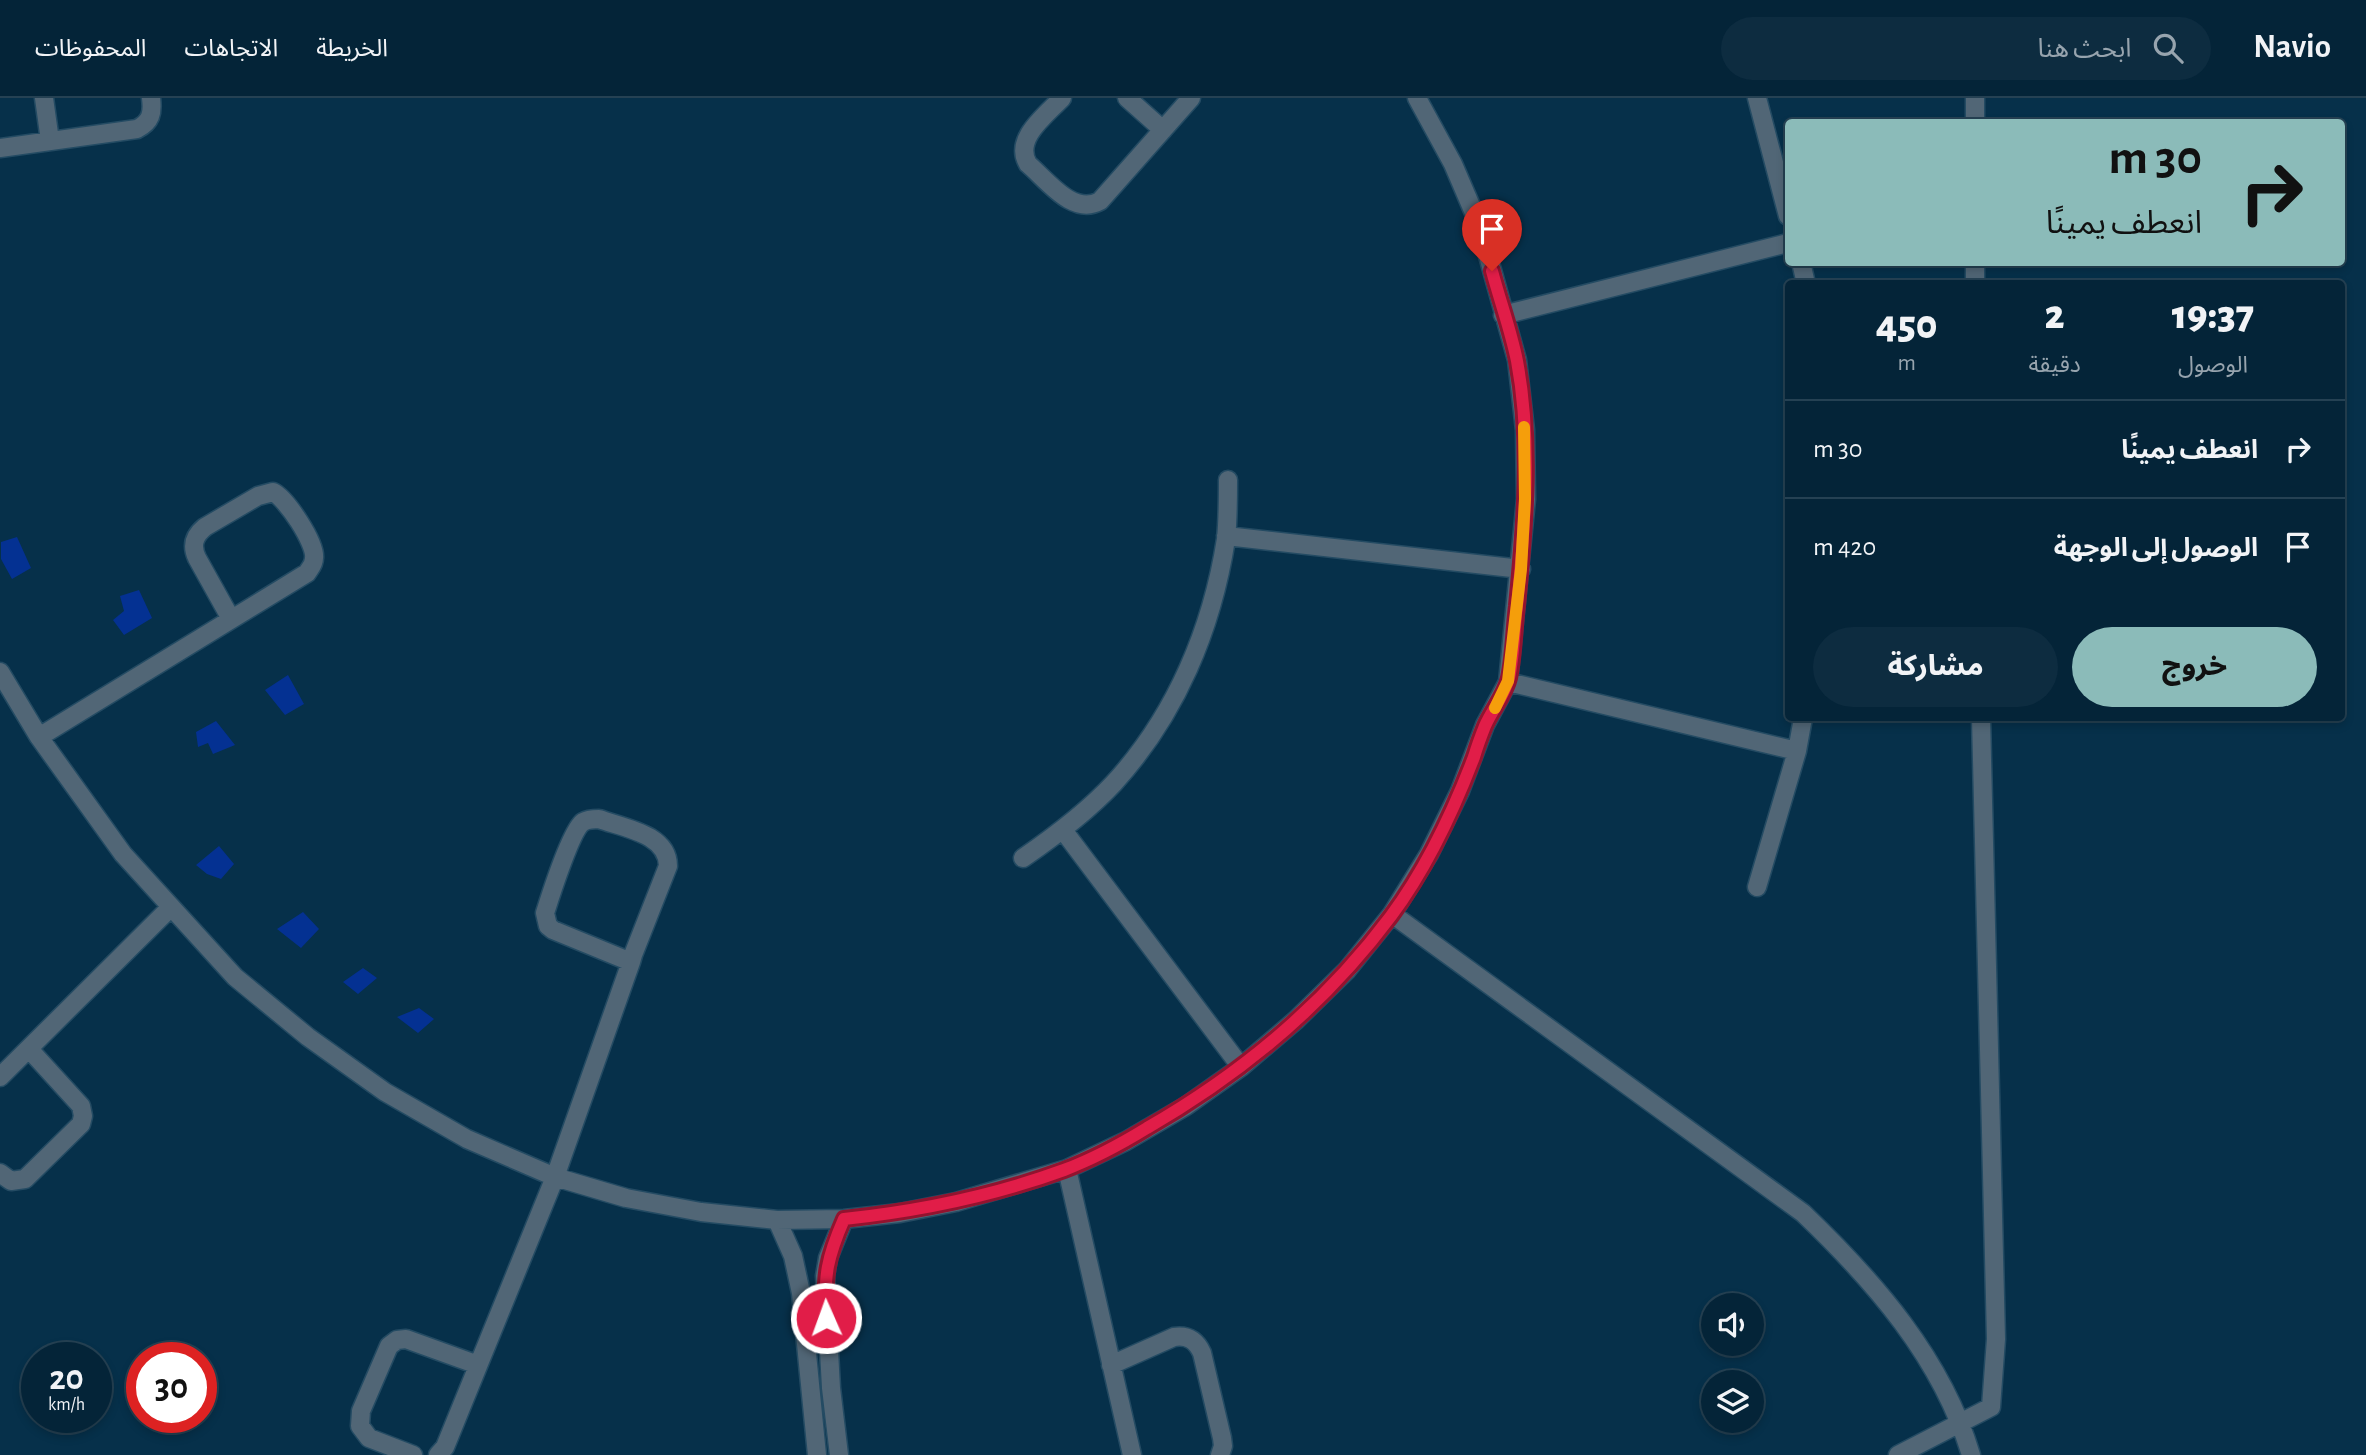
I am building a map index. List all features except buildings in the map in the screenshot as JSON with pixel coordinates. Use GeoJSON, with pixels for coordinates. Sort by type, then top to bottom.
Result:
{"type":"FeatureCollection","features":[{"type":"Feature","properties":{"kind":"street"},"geometry":{"type":"LineString","coordinates":[[44,98],[50,141]]}},
{"type":"Feature","properties":{"kind":"street"},"geometry":{"type":"LineString","coordinates":[[0,148],[137,129],[145,125],[151,117],[151,98]]}},
{"type":"Feature","properties":{"kind":"street"},"geometry":{"type":"LineString","coordinates":[[1062,98],[1025,141],[1024,157],[1028,164],[1072,202],[1081,206],[1091,206],[1100,201],[1191,98]]}},
{"type":"Feature","properties":{"kind":"street"},"geometry":{"type":"LineString","coordinates":[[1127,98],[1163,130]]}},
{"type":"Feature","properties":{"kind":"street"},"geometry":{"type":"LineString","coordinates":[[0,672],[39,737],[123,854],[235,977],[308,1037],[374,1084],[467,1139],[555,1177],[639,1200],[701,1212],[776,1220],[844,1219],[900,1213],[956,1202],[1067,1169],[1126,1141],[1186,1106],[1241,1067],[1296,1020],[1347,970],[1392,914],[1429,854],[1460,791],[1485,726],[1508,681],[1521,569],[1525,499],[1525,430],[1517,360],[1480,227],[1453,164],[1417,98]]}},
{"type":"Feature","properties":{"kind":"street"},"geometry":{"type":"LineString","coordinates":[[1757,98],[1785,205]]}},
{"type":"Feature","properties":{"kind":"street"},"geometry":{"type":"LineString","coordinates":[[1975,98],[1975,119]]}},
{"type":"Feature","properties":{"kind":"street"},"geometry":{"type":"LineString","coordinates":[[1503,315],[1785,244]]}},
{"type":"Feature","properties":{"kind":"street"},"geometry":{"type":"LineString","coordinates":[[1023,858],[1063,830],[1113,784],[1156,729],[1190,669],[1213,604],[1226,536],[1228,480]]}},
{"type":"Feature","properties":{"kind":"street"},"geometry":{"type":"LineString","coordinates":[[39,737],[307,573],[313,566],[313,547],[285,500],[273,492],[258,496],[205,527],[194,541],[197,558],[231,619]]}},
{"type":"Feature","properties":{"kind":"street"},"geometry":{"type":"LineString","coordinates":[[1226,536],[1521,569]]}},
{"type":"Feature","properties":{"kind":"street"},"geometry":{"type":"LineString","coordinates":[[1508,681],[1797,751]]}},
{"type":"Feature","properties":{"kind":"street"},"geometry":{"type":"LineString","coordinates":[[1756,887],[1797,751],[1802,721]]}},
{"type":"Feature","properties":{"kind":"street"},"geometry":{"type":"LineString","coordinates":[[1898,1455],[1991,1407],[1996,1339],[1982,721]]}},
{"type":"Feature","properties":{"kind":"street"},"geometry":{"type":"LineString","coordinates":[[438,1455],[445,1447],[555,1177],[668,866],[668,856],[663,846],[655,840],[592,819],[584,822],[574,834],[545,913],[545,920],[553,930],[631,962]]}},
{"type":"Feature","properties":{"kind":"street"},"geometry":{"type":"LineString","coordinates":[[1063,830],[1241,1067]]}},
{"type":"Feature","properties":{"kind":"street"},"geometry":{"type":"LineString","coordinates":[[0,1077],[170,908]]}},
{"type":"Feature","properties":{"kind":"street"},"geometry":{"type":"LineString","coordinates":[[1392,914],[1802,1213],[1851,1259],[1894,1309],[1930,1364],[1961,1423],[1971,1455]]}},
{"type":"Feature","properties":{"kind":"street"},"geometry":{"type":"LineString","coordinates":[[0,1173],[10,1181],[25,1180],[81,1124],[83,1116],[81,1106],[29,1049]]}},
{"type":"Feature","properties":{"kind":"street"},"geometry":{"type":"LineString","coordinates":[[1067,1169],[1132,1455]]}},
{"type":"Feature","properties":{"kind":"street"},"geometry":{"type":"LineString","coordinates":[[839,1455],[828,1342],[825,1276],[828,1258],[844,1219]]}},
{"type":"Feature","properties":{"kind":"street"},"geometry":{"type":"LineString","coordinates":[[776,1220],[798,1275],[817,1455]]}},
{"type":"Feature","properties":{"kind":"street"},"geometry":{"type":"LineString","coordinates":[[1111,1365],[1174,1337],[1191,1339],[1202,1353],[1222,1438],[1220,1455]]}},
{"type":"Feature","properties":{"kind":"street"},"geometry":{"type":"LineString","coordinates":[[413,1455],[369,1438],[360,1426],[361,1411],[389,1346],[397,1340],[406,1339],[478,1365]]}},
{"type":"Feature","properties":{"kind":"street"},"geometry":{"type":"LineString","coordinates":[[806,1344],[828,1342]]}},
{"type":"Feature","properties":{"kind":"slow traffic"},"geometry":{"type":"LineString","coordinates":[[1495,708],[1508,681],[1521,569],[1525,499],[1524,427]]}},
{"type":"Feature","properties":{"kind":"route"},"geometry":{"type":"LineString","coordinates":[[826,1318],[825,1276],[828,1258],[844,1219],[900,1213],[1011,1187],[1067,1169],[1126,1141],[1186,1106],[1241,1067],[1296,1020],[1347,970],[1392,914],[1429,854],[1450,812],[1485,726],[1508,681],[1521,569],[1525,430],[1517,360],[1492,271]]}}]}
